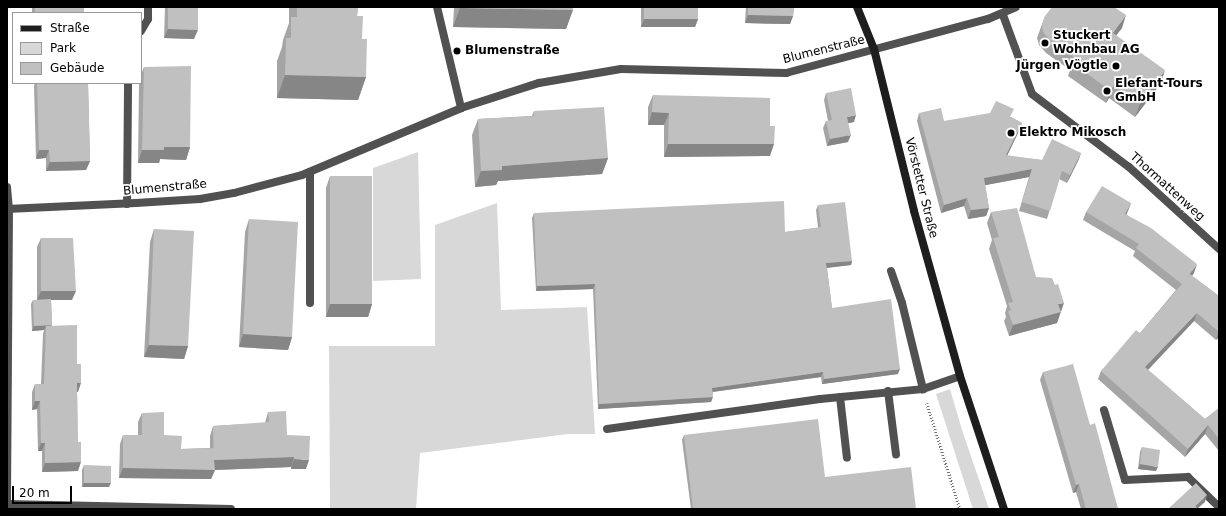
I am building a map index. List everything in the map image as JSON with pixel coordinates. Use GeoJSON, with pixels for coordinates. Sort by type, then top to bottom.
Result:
{"type":"FeatureCollection","features":[{"type":"Feature","properties":{"kind":"street"},"geometry":{"type":"LineString","coordinates":[[142,29],[148,19],[148,7]]}},
{"type":"Feature","properties":{"kind":"street"},"geometry":{"type":"LineString","coordinates":[[437,7],[461,108]]}},
{"type":"Feature","properties":{"kind":"street","name":"Vörstetter Straße"},"geometry":{"type":"LineString","coordinates":[[857,7],[874,50],[914,211],[960,376],[1004,509]]}},
{"type":"Feature","properties":{"kind":"street","name":"Blumenstraße"},"geometry":{"type":"LineString","coordinates":[[8,209],[200,199],[234,193],[310,172],[461,108],[540,83],[610,70],[786,73],[1003,15],[1016,7]]}},
{"type":"Feature","properties":{"kind":"street","name":"Thormattenweg"},"geometry":{"type":"LineString","coordinates":[[1003,15],[1032,94],[1129,167],[1219,249]]}},
{"type":"Feature","properties":{"kind":"street"},"geometry":{"type":"LineString","coordinates":[[127,204],[128,84]]}},
{"type":"Feature","properties":{"kind":"street"},"geometry":{"type":"LineString","coordinates":[[310,172],[310,303]]}},
{"type":"Feature","properties":{"kind":"street"},"geometry":{"type":"LineString","coordinates":[[7,187],[7,505],[230,509]]}},
{"type":"Feature","properties":{"kind":"street"},"geometry":{"type":"LineString","coordinates":[[891,271],[902,303],[923,389]]}},
{"type":"Feature","properties":{"kind":"street"},"geometry":{"type":"LineString","coordinates":[[607,429],[840,397],[888,391],[923,389],[960,376]]}},
{"type":"Feature","properties":{"kind":"street"},"geometry":{"type":"LineString","coordinates":[[888,391],[896,454]]}},
{"type":"Feature","properties":{"kind":"street"},"geometry":{"type":"LineString","coordinates":[[840,397],[847,458]]}},
{"type":"Feature","properties":{"kind":"street"},"geometry":{"type":"LineString","coordinates":[[1104,410],[1125,480],[1188,477],[1219,507]]}},
{"type":"Feature","properties":{"kind":"path"},"geometry":{"type":"LineString","coordinates":[[923,389],[960,509]]}},
{"type":"Feature","properties":{"kind":"green space"},"geometry":{"type":"Polygon","coordinates":[[[418,152],[421,279],[373,281],[373,168],[418,152]]]}},
{"type":"Feature","properties":{"kind":"green space"},"geometry":{"type":"Polygon","coordinates":[[[497,203],[501,310],[587,307],[595,434],[568,434],[420,453],[416,509],[330,509],[329,346],[435,346],[435,225],[497,203]]]}},
{"type":"Feature","properties":{"kind":"green space"},"geometry":{"type":"Polygon","coordinates":[[[950,389],[962,430],[989,509],[973,509],[936,394],[950,389]]]}},
{"type":"Feature","properties":{"kind":"building"},"geometry":{"type":"Polygon","coordinates":[[[35,7],[84,7],[84,12],[35,12],[35,7]]]}},
{"type":"Feature","properties":{"kind":"building"},"geometry":{"type":"Polygon","coordinates":[[[168,7],[198,7],[198,30],[168,29],[168,7]]]}},
{"type":"Feature","properties":{"kind":"building"},"geometry":{"type":"Polygon","coordinates":[[[297,7],[358,7],[357,16],[363,16],[362,39],[367,39],[366,77],[285,75],[286,38],[291,38],[291,17],[297,17],[297,7]]]}},
{"type":"Feature","properties":{"kind":"building"},"geometry":{"type":"Polygon","coordinates":[[[573,7],[573,10],[460,8],[573,7]]]}},
{"type":"Feature","properties":{"kind":"building"},"geometry":{"type":"Polygon","coordinates":[[[644,7],[698,7],[698,19],[644,19],[644,7]]]}},
{"type":"Feature","properties":{"kind":"building"},"geometry":{"type":"Polygon","coordinates":[[[748,7],[794,7],[793,16],[748,15],[748,7]]]}},
{"type":"Feature","properties":{"kind":"building"},"geometry":{"type":"Polygon","coordinates":[[[1052,7],[1114,7],[1126,15],[1113,33],[1165,70],[1140,104],[1114,86],[1110,90],[1097,81],[1073,63],[1076,59],[1050,40],[1043,32],[1042,25],[1045,16],[1052,7]]]}},
{"type":"Feature","properties":{"kind":"building"},"geometry":{"type":"Polygon","coordinates":[[[191,66],[190,147],[164,147],[164,150],[142,150],[144,67],[191,66]]]}},
{"type":"Feature","properties":{"kind":"building"},"geometry":{"type":"Polygon","coordinates":[[[37,84],[88,84],[90,161],[50,162],[49,150],[39,150],[37,84]]]}},
{"type":"Feature","properties":{"kind":"building"},"geometry":{"type":"Polygon","coordinates":[[[851,88],[856,115],[847,117],[851,135],[830,139],[826,121],[832,120],[826,93],[851,88]]]}},
{"type":"Feature","properties":{"kind":"building"},"geometry":{"type":"Polygon","coordinates":[[[653,95],[770,98],[770,126],[775,126],[774,144],[668,144],[669,113],[652,112],[653,95]]]}},
{"type":"Feature","properties":{"kind":"building"},"geometry":{"type":"Polygon","coordinates":[[[996,101],[1014,109],[1010,117],[1022,123],[1006,155],[1042,160],[1052,139],[1081,153],[1070,175],[1062,171],[1050,211],[1022,202],[1032,169],[984,178],[989,208],[971,210],[967,198],[944,205],[919,113],[941,108],[944,121],[990,113],[996,101]]]}},
{"type":"Feature","properties":{"kind":"building"},"geometry":{"type":"Polygon","coordinates":[[[604,107],[608,158],[502,166],[502,170],[481,171],[478,119],[534,116],[534,111],[604,107]]]}},
{"type":"Feature","properties":{"kind":"building"},"geometry":{"type":"Polygon","coordinates":[[[330,176],[372,176],[372,304],[330,304],[330,176]]]}},
{"type":"Feature","properties":{"kind":"building"},"geometry":{"type":"Polygon","coordinates":[[[1102,186],[1131,203],[1125,214],[1151,228],[1197,264],[1186,279],[1190,274],[1219,296],[1219,332],[1197,313],[1145,367],[1205,419],[1219,408],[1219,439],[1208,425],[1188,449],[1101,371],[1136,330],[1140,333],[1182,284],[1136,248],[1139,244],[1086,212],[1102,186]]]}},
{"type":"Feature","properties":{"kind":"building"},"geometry":{"type":"Polygon","coordinates":[[[784,201],[785,232],[821,227],[818,205],[845,202],[852,261],[826,263],[832,308],[891,299],[900,369],[824,379],[823,372],[712,388],[713,397],[599,404],[595,284],[537,286],[534,213],[784,201]]]}},
{"type":"Feature","properties":{"kind":"building"},"geometry":{"type":"Polygon","coordinates":[[[1017,208],[1036,277],[1052,278],[1055,285],[1058,284],[1064,303],[1058,304],[1061,312],[1013,325],[1008,311],[1011,310],[1008,303],[1013,302],[993,238],[999,237],[991,212],[1017,208]]]}},
{"type":"Feature","properties":{"kind":"building"},"geometry":{"type":"Polygon","coordinates":[[[249,219],[298,222],[292,337],[243,334],[249,219]]]}},
{"type":"Feature","properties":{"kind":"building"},"geometry":{"type":"Polygon","coordinates":[[[154,229],[194,231],[188,346],[149,345],[154,229]]]}},
{"type":"Feature","properties":{"kind":"building"},"geometry":{"type":"Polygon","coordinates":[[[41,238],[73,238],[76,291],[41,291],[41,238]]]}},
{"type":"Feature","properties":{"kind":"building"},"geometry":{"type":"Polygon","coordinates":[[[51,299],[52,325],[34,326],[33,300],[51,299]]]}},
{"type":"Feature","properties":{"kind":"building"},"geometry":{"type":"Polygon","coordinates":[[[77,325],[77,364],[81,364],[81,383],[77,383],[78,442],[81,442],[81,462],[45,463],[45,443],[41,443],[40,401],[35,401],[35,384],[44,384],[46,326],[77,325]]]}},
{"type":"Feature","properties":{"kind":"building"},"geometry":{"type":"Polygon","coordinates":[[[1073,364],[1090,425],[1095,423],[1118,509],[1086,509],[1079,484],[1076,485],[1043,372],[1073,364]]]}},
{"type":"Feature","properties":{"kind":"building"},"geometry":{"type":"Polygon","coordinates":[[[286,411],[287,435],[310,436],[309,460],[294,459],[294,457],[214,460],[215,470],[123,468],[123,435],[142,435],[142,413],[164,412],[164,435],[182,436],[181,449],[214,448],[213,426],[269,422],[268,412],[286,411]]]}},
{"type":"Feature","properties":{"kind":"building"},"geometry":{"type":"Polygon","coordinates":[[[818,419],[825,477],[911,467],[916,509],[693,509],[684,435],[818,419]]]}},
{"type":"Feature","properties":{"kind":"building"},"geometry":{"type":"Polygon","coordinates":[[[1142,447],[1160,450],[1158,467],[1140,464],[1142,447]]]}},
{"type":"Feature","properties":{"kind":"building"},"geometry":{"type":"Polygon","coordinates":[[[84,465],[111,466],[111,483],[84,483],[84,465]]]}},
{"type":"Feature","properties":{"kind":"building"},"geometry":{"type":"Polygon","coordinates":[[[1196,483],[1207,495],[1195,506],[1198,509],[1168,509],[1196,483]]]}},
{"type":"Feature","properties":{"kind":"place","name":"Stuckert Wohnbau AG"},"geometry":{"type":"Point","coordinates":[1045,43]}},
{"type":"Feature","properties":{"kind":"place","name":"Blumenstraße"},"geometry":{"type":"Point","coordinates":[457,51]}},
{"type":"Feature","properties":{"kind":"place","name":"Jürgen Vögtle"},"geometry":{"type":"Point","coordinates":[1116,66]}},
{"type":"Feature","properties":{"kind":"place","name":"Elefant-Tours GmbH"},"geometry":{"type":"Point","coordinates":[1107,91]}},
{"type":"Feature","properties":{"kind":"place","name":"Elektro Mikosch"},"geometry":{"type":"Point","coordinates":[1011,133]}}]}
